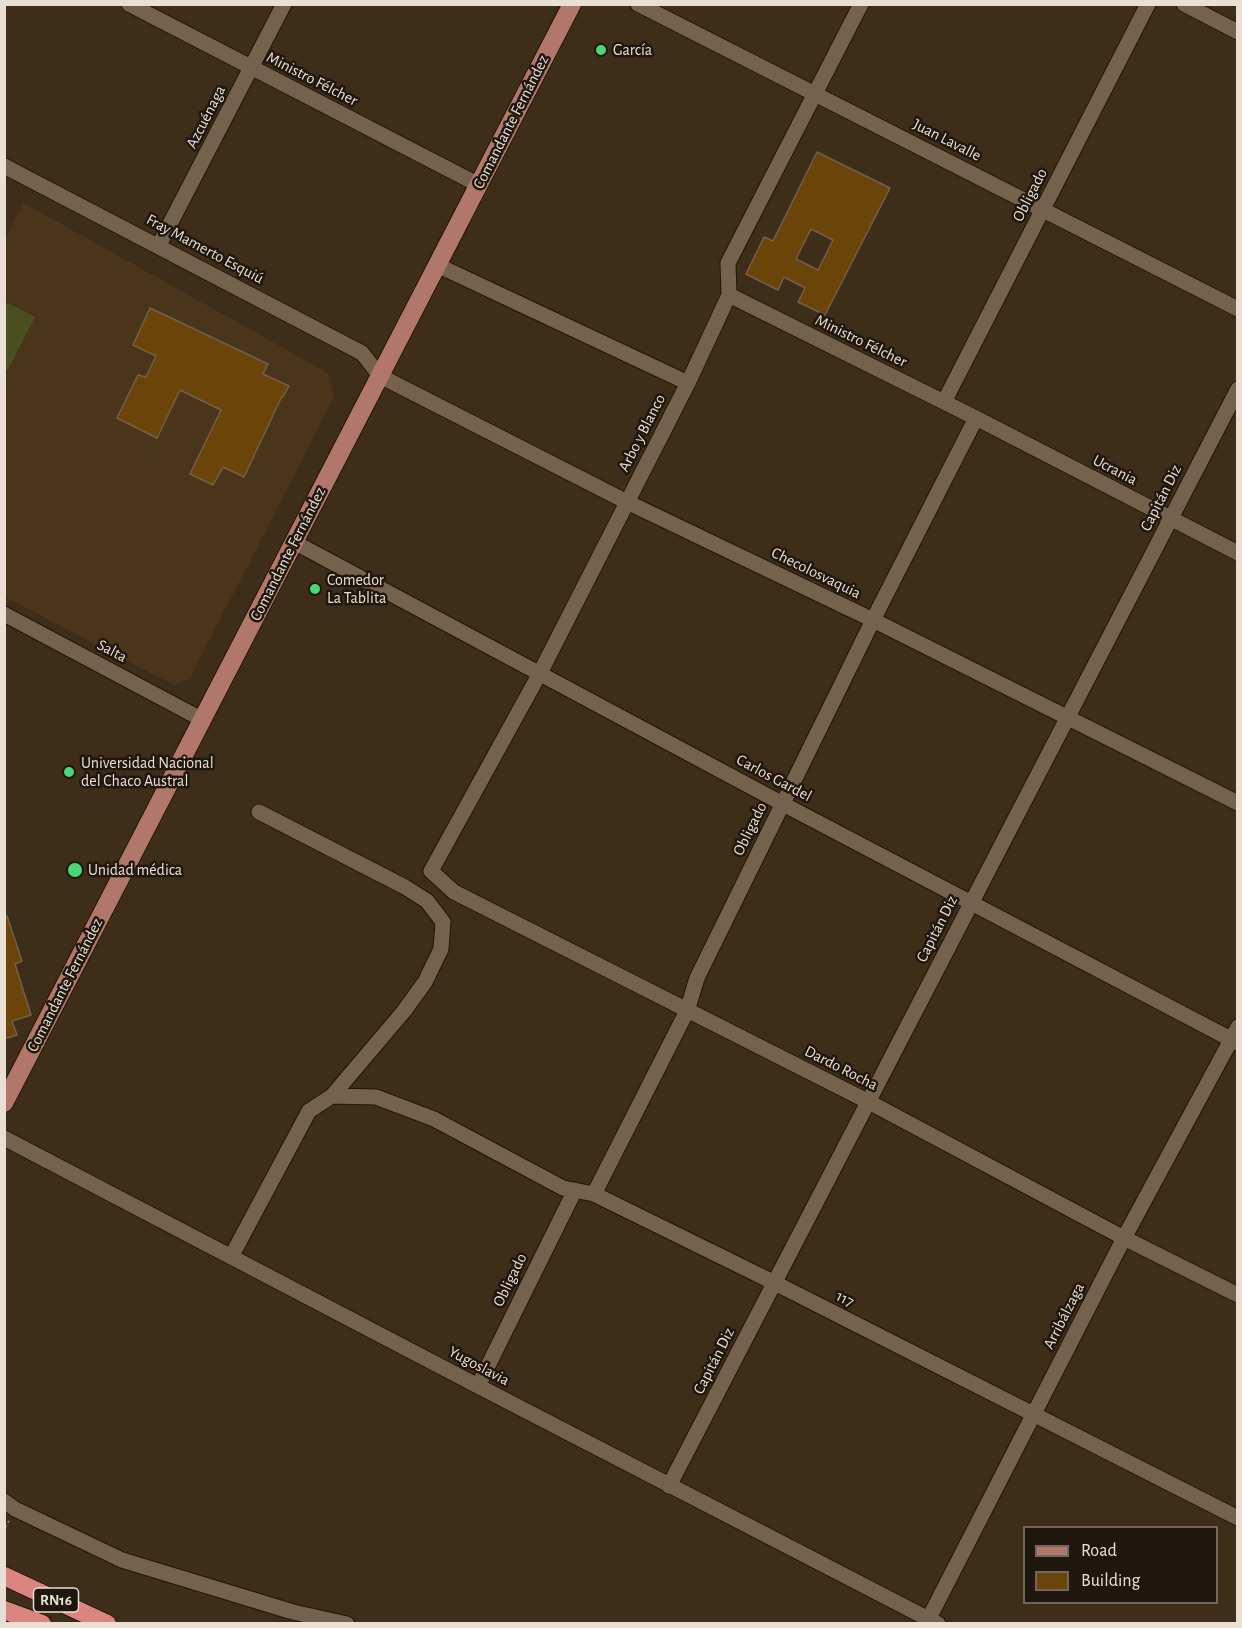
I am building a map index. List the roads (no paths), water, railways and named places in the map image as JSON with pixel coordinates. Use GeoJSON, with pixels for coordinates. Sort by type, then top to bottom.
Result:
{"type":"FeatureCollection","features":[{"type":"Feature","properties":{"kind":"highway","name":"RN16"},"geometry":{"type":"LineString","coordinates":[[4,1576],[107,1623]]}},
{"type":"Feature","properties":{"kind":"highway","name":"RN16"},"geometry":{"type":"LineString","coordinates":[[4,1610],[42,1623]]}},
{"type":"Feature","properties":{"kind":"main road","name":"Comandante Fernández"},"geometry":{"type":"LineString","coordinates":[[4,1103],[572,4]]}},
{"type":"Feature","properties":{"kind":"street","name":"Ministro Félcher"},"geometry":{"type":"LineString","coordinates":[[129,4],[479,185]]}},
{"type":"Feature","properties":{"kind":"street","name":"Azcuénaga"},"geometry":{"type":"LineString","coordinates":[[159,245],[284,4]]}},
{"type":"Feature","properties":{"kind":"street","name":"Juan Lavalle"},"geometry":{"type":"LineString","coordinates":[[638,4],[1238,309]]}},
{"type":"Feature","properties":{"kind":"street","name":"Arbo y Blanco"},"geometry":{"type":"LineString","coordinates":[[431,871],[540,673],[688,382],[729,295],[728,263],[861,4]]}},
{"type":"Feature","properties":{"kind":"street","name":"Obligado"},"geometry":{"type":"LineString","coordinates":[[944,402],[1148,4]]}},
{"type":"Feature","properties":{"kind":"street"},"geometry":{"type":"LineString","coordinates":[[1184,4],[1238,32]]}},
{"type":"Feature","properties":{"kind":"street","name":"Fray Mamerto Esquiú"},"geometry":{"type":"LineString","coordinates":[[4,166],[362,353],[380,376]]}},
{"type":"Feature","properties":{"kind":"street"},"geometry":{"type":"LineString","coordinates":[[437,265],[688,382]]}},
{"type":"Feature","properties":{"kind":"street","name":"Ministro Félcher"},"geometry":{"type":"LineString","coordinates":[[729,295],[976,418]]}},
{"type":"Feature","properties":{"kind":"street","name":"Checolosvaquia"},"geometry":{"type":"LineString","coordinates":[[380,376],[627,502],[873,620],[1238,802]]}},
{"type":"Feature","properties":{"kind":"street","name":"Capitán Diz"},"geometry":{"type":"LineString","coordinates":[[669,1486],[1238,389]]}},
{"type":"Feature","properties":{"kind":"street","name":"Obligado"},"geometry":{"type":"LineString","coordinates":[[594,1194],[687,1011],[697,978],[873,620],[976,418]]}},
{"type":"Feature","properties":{"kind":"street","name":"Ucrania"},"geometry":{"type":"LineString","coordinates":[[976,418],[1238,553]]}},
{"type":"Feature","properties":{"kind":"street","name":"Carlos Gardel"},"geometry":{"type":"LineString","coordinates":[[294,543],[783,804],[1235,1037]]}},
{"type":"Feature","properties":{"kind":"street","name":"Salta"},"geometry":{"type":"LineString","coordinates":[[4,614],[202,720]]}},
{"type":"Feature","properties":{"kind":"street"},"geometry":{"type":"LineString","coordinates":[[231,1257],[309,1112],[332,1096],[404,1011],[425,982],[441,950],[444,922],[427,901],[405,887],[259,812]]}},
{"type":"Feature","properties":{"kind":"street","name":"Dardo Rocha"},"geometry":{"type":"LineString","coordinates":[[431,871],[454,892],[868,1102],[1124,1238],[1238,1295]]}},
{"type":"Feature","properties":{"kind":"street","name":"Arribálzaga"},"geometry":{"type":"LineString","coordinates":[[931,1622],[1124,1238],[1235,1037]]}},
{"type":"Feature","properties":{"kind":"street","name":"117"},"geometry":{"type":"LineString","coordinates":[[332,1096],[376,1097],[434,1119],[563,1188],[594,1194],[1236,1513]]}},
{"type":"Feature","properties":{"kind":"street","name":"Yugoslavia"},"geometry":{"type":"LineString","coordinates":[[4,1138],[931,1622]]}},
{"type":"Feature","properties":{"kind":"street","name":"Obligado"},"geometry":{"type":"LineString","coordinates":[[478,1386],[575,1190]]}},
{"type":"Feature","properties":{"kind":"street"},"geometry":{"type":"LineString","coordinates":[[4,1501],[15,1509],[122,1560],[293,1612],[347,1623]]}},
{"type":"Feature","properties":{"kind":"place","name":"García"},"geometry":{"type":"Point","coordinates":[601,50]}},
{"type":"Feature","properties":{"kind":"place","name":"Comedor La Tablita"},"geometry":{"type":"Point","coordinates":[315,589]}},
{"type":"Feature","properties":{"kind":"place","name":"Universidad Nacional del Chaco Austral"},"geometry":{"type":"Point","coordinates":[69,772]}},
{"type":"Feature","properties":{"kind":"place","name":"Unidad médica"},"geometry":{"type":"Point","coordinates":[75,870]}}]}
